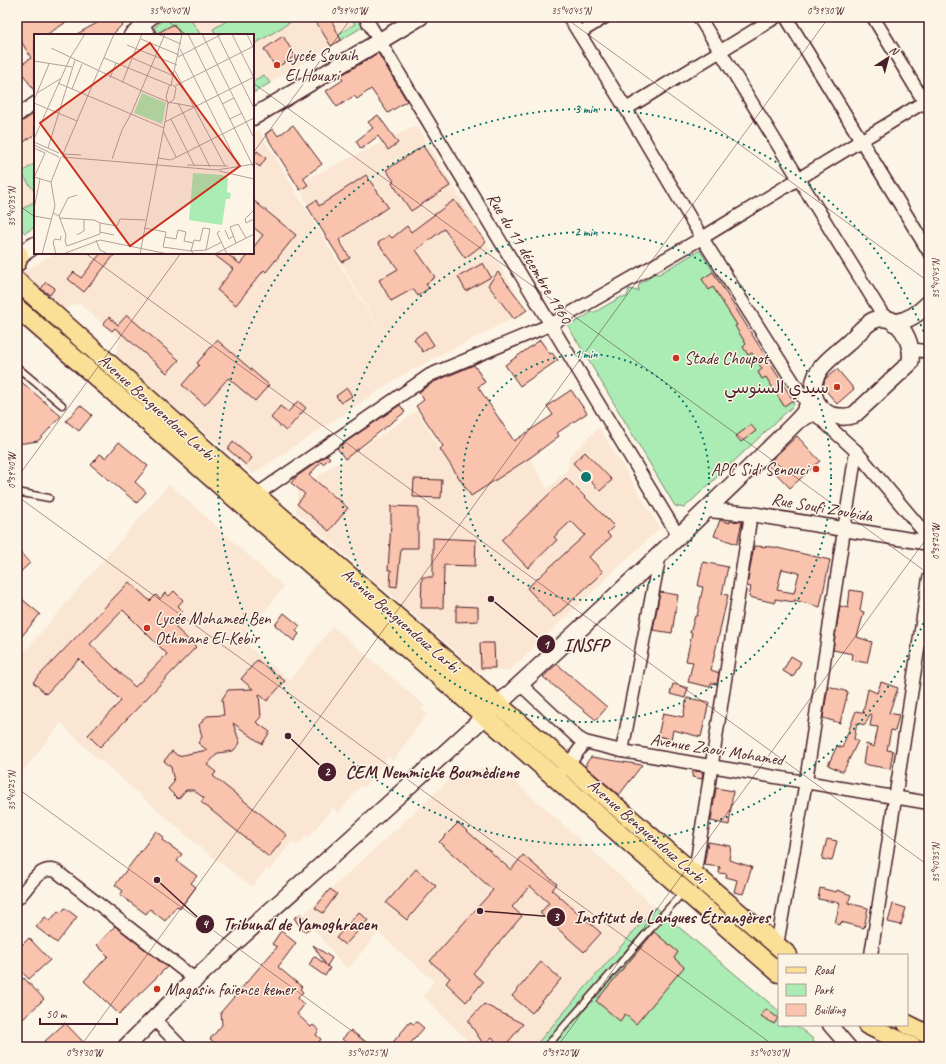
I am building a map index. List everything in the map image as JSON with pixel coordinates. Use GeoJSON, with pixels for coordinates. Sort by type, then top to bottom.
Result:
{"type":"FeatureCollection","features":[{"type":"Feature","properties":{"kind":"main road"},"geometry":{"type":"LineString","coordinates":[[254,117],[420,17]]}},
{"type":"Feature","properties":{"kind":"main road"},"geometry":{"type":"LineString","coordinates":[[18,255],[34,240]]}},
{"type":"Feature","properties":{"kind":"main road"},"geometry":{"type":"LineString","coordinates":[[18,255],[34,246]]}},
{"type":"Feature","properties":{"kind":"main road","name":"Avenue Benguendouz Larbi"},"geometry":{"type":"LineString","coordinates":[[17,281],[256,495],[492,710],[569,764],[783,950]]}},
{"type":"Feature","properties":{"kind":"main road"},"geometry":{"type":"LineString","coordinates":[[126,1047],[196,980],[492,710],[708,510],[812,404],[814,377],[818,371],[873,321],[906,320],[917,314],[929,304]]}},
{"type":"Feature","properties":{"kind":"main road"},"geometry":{"type":"LineString","coordinates":[[17,308],[492,710],[558,779],[778,972]]}},
{"type":"Feature","properties":{"kind":"main road"},"geometry":{"type":"LineString","coordinates":[[812,404],[833,416],[844,418],[854,415],[910,363],[911,327],[917,314]]}},
{"type":"Feature","properties":{"kind":"main road"},"geometry":{"type":"LineString","coordinates":[[890,321],[903,330],[910,346]]}},
{"type":"Feature","properties":{"kind":"main road"},"geometry":{"type":"LineString","coordinates":[[908,1024],[929,1035]]}},
{"type":"Feature","properties":{"kind":"main road"},"geometry":{"type":"LineString","coordinates":[[869,1026],[913,1047]]}},
{"type":"Feature","properties":{"kind":"street"},"geometry":{"type":"LineString","coordinates":[[131,34],[153,17]]}},
{"type":"Feature","properties":{"kind":"street","name":"Rue du 11 décembre 1960"},"geometry":{"type":"LineString","coordinates":[[365,17],[679,537]]}},
{"type":"Feature","properties":{"kind":"street"},"geometry":{"type":"LineString","coordinates":[[569,17],[626,109],[702,238],[812,404],[837,433],[856,450],[929,538]]}},
{"type":"Feature","properties":{"kind":"street"},"geometry":{"type":"LineString","coordinates":[[579,33],[605,17]]}},
{"type":"Feature","properties":{"kind":"street"},"geometry":{"type":"LineString","coordinates":[[699,17],[799,179],[890,321]]}},
{"type":"Feature","properties":{"kind":"street"},"geometry":{"type":"LineString","coordinates":[[626,109],[776,17]]}},
{"type":"Feature","properties":{"kind":"street"},"geometry":{"type":"LineString","coordinates":[[786,17],[863,141],[929,252]]}},
{"type":"Feature","properties":{"kind":"street"},"geometry":{"type":"LineString","coordinates":[[256,495],[430,375],[550,325],[702,238],[928,103],[873,17]]}},
{"type":"Feature","properties":{"kind":"street"},"geometry":{"type":"LineString","coordinates":[[17,116],[34,104]]}},
{"type":"Feature","properties":{"kind":"street"},"geometry":{"type":"LineString","coordinates":[[910,346],[929,352]]}},
{"type":"Feature","properties":{"kind":"street"},"geometry":{"type":"LineString","coordinates":[[837,433],[854,415]]}},
{"type":"Feature","properties":{"kind":"street"},"geometry":{"type":"LineString","coordinates":[[783,950],[806,781],[856,450]]}},
{"type":"Feature","properties":{"kind":"street","name":"Rue Soufi Zoubida"},"geometry":{"type":"LineString","coordinates":[[708,510],[751,514],[929,543]]}},
{"type":"Feature","properties":{"kind":"street"},"geometry":{"type":"LineString","coordinates":[[695,872],[751,514]]}},
{"type":"Feature","properties":{"kind":"street"},"geometry":{"type":"LineString","coordinates":[[622,750],[660,554]]}},
{"type":"Feature","properties":{"kind":"street"},"geometry":{"type":"LineString","coordinates":[[871,954],[929,578]]}},
{"type":"Feature","properties":{"kind":"street","name":"Avenue Zaoui Mohamed"},"geometry":{"type":"LineString","coordinates":[[520,684],[578,738],[585,742],[711,766],[929,803]]}},
{"type":"Feature","properties":{"kind":"street"},"geometry":{"type":"LineString","coordinates":[[558,779],[585,742]]}},
{"type":"Feature","properties":{"kind":"street"},"geometry":{"type":"LineString","coordinates":[[17,899],[41,872],[49,868],[56,871],[196,980]]}},
{"type":"Feature","properties":{"kind":"street"},"geometry":{"type":"LineString","coordinates":[[154,1019],[181,1047]]}},
{"type":"Feature","properties":{"kind":"street"},"geometry":{"type":"LineString","coordinates":[[831,1026],[849,1047]]}},
{"type":"Feature","properties":{"kind":"lane"},"geometry":{"type":"LineString","coordinates":[[17,367],[62,405]]}},
{"type":"Feature","properties":{"kind":"lane"},"geometry":{"type":"LineString","coordinates":[[17,492],[49,498]]}},
{"type":"Feature","properties":{"kind":"lane"},"geometry":{"type":"LineString","coordinates":[[546,1047],[685,890]]}},
{"type":"Feature","properties":{"kind":"shaded area","name":"Lycée Souaih El Houari"},"geometry":{"type":"Polygon","coordinates":[[[166,17],[358,17],[364,26],[254,92],[254,34],[157,34],[154,28],[166,17]]]}},
{"type":"Feature","properties":{"kind":"shaded area"},"geometry":{"type":"Polygon","coordinates":[[[34,114],[34,228],[25,233],[17,225],[17,125],[34,114]]]}},
{"type":"Feature","properties":{"kind":"shaded area"},"geometry":{"type":"Polygon","coordinates":[[[417,125],[527,311],[404,374],[253,474],[115,356],[120,339],[79,303],[61,310],[21,273],[53,254],[254,254],[254,133],[259,130],[388,345],[296,184],[417,125]]]}},
{"type":"Feature","properties":{"kind":"shaded area"},"geometry":{"type":"Polygon","coordinates":[[[417,411],[469,495],[530,457],[547,489],[568,469],[569,457],[599,427],[660,528],[509,671],[477,670],[296,512],[298,489],[417,411]]]}},
{"type":"Feature","properties":{"kind":"shaded area"},"geometry":{"type":"Polygon","coordinates":[[[169,484],[284,587],[241,640],[290,680],[333,626],[424,705],[422,709],[427,714],[393,761],[388,757],[364,788],[360,786],[339,813],[333,808],[309,837],[307,835],[298,846],[292,842],[269,871],[266,870],[252,887],[202,849],[100,760],[99,761],[61,723],[17,779],[17,660],[169,484]]]}},
{"type":"Feature","properties":{"kind":"shaded area"},"geometry":{"type":"Polygon","coordinates":[[[500,768],[655,907],[534,1047],[474,1047],[423,996],[434,981],[378,933],[347,970],[303,915],[461,769],[500,768]]]}},
{"type":"Feature","properties":{"kind":"green space"},"geometry":{"type":"Polygon","coordinates":[[[166,17],[189,17],[200,34],[157,34],[154,28],[166,17]]]}},
{"type":"Feature","properties":{"kind":"green space"},"geometry":{"type":"Polygon","coordinates":[[[233,17],[299,17],[254,44],[254,34],[216,34],[213,29],[233,17]]]}},
{"type":"Feature","properties":{"kind":"green space"},"geometry":{"type":"Polygon","coordinates":[[[351,17],[358,17],[364,26],[341,40],[338,34],[355,24],[351,17]]]}},
{"type":"Feature","properties":{"kind":"green space"},"geometry":{"type":"Polygon","coordinates":[[[264,75],[270,83],[254,92],[254,80],[264,75]]]}},
{"type":"Feature","properties":{"kind":"green space"},"geometry":{"type":"Polygon","coordinates":[[[34,164],[34,191],[21,173],[34,164]]]}},
{"type":"Feature","properties":{"kind":"green space"},"geometry":{"type":"Polygon","coordinates":[[[34,202],[34,228],[25,233],[17,225],[17,212],[34,202]]]}},
{"type":"Feature","properties":{"kind":"green space","name":"Stade Choupot"},"geometry":{"type":"Polygon","coordinates":[[[700,250],[785,390],[790,394],[794,405],[684,508],[675,506],[568,326],[591,312],[595,312],[621,297],[627,297],[629,289],[638,291],[639,284],[649,278],[651,273],[659,274],[700,250]]]}},
{"type":"Feature","properties":{"kind":"green space"},"geometry":{"type":"Polygon","coordinates":[[[655,907],[778,1010],[778,1026],[797,1026],[812,1038],[816,1047],[534,1047],[655,907]]]}},
{"type":"Feature","properties":{"kind":"building"},"geometry":{"type":"Polygon","coordinates":[[[17,17],[61,17],[65,23],[48,34],[34,34],[34,91],[18,67],[31,58],[17,34],[17,17]]]}},
{"type":"Feature","properties":{"kind":"building"},"geometry":{"type":"Polygon","coordinates":[[[108,17],[131,17],[122,22],[123,24],[113,34],[77,34],[108,17]]]}},
{"type":"Feature","properties":{"kind":"building"},"geometry":{"type":"Polygon","coordinates":[[[313,17],[330,17],[341,40],[331,46],[313,17]]]}},
{"type":"Feature","properties":{"kind":"building"},"geometry":{"type":"Polygon","coordinates":[[[174,24],[180,34],[156,34],[174,24]]]}},
{"type":"Feature","properties":{"kind":"building"},"geometry":{"type":"Polygon","coordinates":[[[283,36],[295,56],[276,68],[264,49],[283,36]]]}},
{"type":"Feature","properties":{"kind":"building"},"geometry":{"type":"Polygon","coordinates":[[[378,53],[407,101],[388,113],[371,89],[357,99],[354,96],[337,107],[326,91],[343,80],[340,76],[378,53]]]}},
{"type":"Feature","properties":{"kind":"building"},"geometry":{"type":"Polygon","coordinates":[[[34,114],[34,135],[17,147],[17,125],[34,114]]]}},
{"type":"Feature","properties":{"kind":"building"},"geometry":{"type":"Polygon","coordinates":[[[378,115],[398,143],[388,150],[378,136],[361,149],[356,141],[373,128],[368,122],[378,115]]]}},
{"type":"Feature","properties":{"kind":"building"},"geometry":{"type":"Polygon","coordinates":[[[293,125],[322,164],[303,178],[308,185],[300,190],[265,134],[273,129],[278,136],[293,125]]]}},
{"type":"Feature","properties":{"kind":"building"},"geometry":{"type":"Polygon","coordinates":[[[423,146],[450,186],[411,211],[392,183],[394,181],[386,170],[423,146]]]}},
{"type":"Feature","properties":{"kind":"building"},"geometry":{"type":"Polygon","coordinates":[[[257,151],[266,158],[260,167],[254,163],[254,156],[257,151]]]}},
{"type":"Feature","properties":{"kind":"building"},"geometry":{"type":"Polygon","coordinates":[[[366,175],[388,207],[339,240],[350,258],[342,262],[307,206],[316,200],[319,206],[366,175]]]}},
{"type":"Feature","properties":{"kind":"building"},"geometry":{"type":"Polygon","coordinates":[[[454,200],[486,242],[465,258],[444,229],[416,250],[435,277],[426,284],[429,288],[418,296],[413,289],[391,301],[379,280],[398,269],[378,243],[389,235],[392,238],[407,226],[411,232],[454,200]]]}},
{"type":"Feature","properties":{"kind":"building"},"geometry":{"type":"Polygon","coordinates":[[[254,201],[296,235],[266,272],[264,270],[236,305],[217,290],[233,269],[213,254],[227,254],[240,264],[248,254],[254,254],[254,247],[263,235],[254,228],[254,201]]]}},
{"type":"Feature","properties":{"kind":"building"},"geometry":{"type":"Polygon","coordinates":[[[100,254],[115,254],[84,292],[68,279],[74,272],[81,278],[100,254]]]}},
{"type":"Feature","properties":{"kind":"building"},"geometry":{"type":"Polygon","coordinates":[[[483,263],[491,277],[466,291],[458,277],[483,263]]]}},
{"type":"Feature","properties":{"kind":"building"},"geometry":{"type":"Polygon","coordinates":[[[498,272],[527,310],[514,319],[488,285],[498,272]]]}},
{"type":"Feature","properties":{"kind":"building"},"geometry":{"type":"Polygon","coordinates":[[[713,272],[793,400],[784,406],[766,377],[762,379],[758,372],[762,369],[752,353],[748,355],[743,347],[746,344],[735,326],[737,325],[713,287],[709,290],[702,279],[713,272]]]}},
{"type":"Feature","properties":{"kind":"building"},"geometry":{"type":"Polygon","coordinates":[[[46,282],[55,288],[50,295],[41,289],[46,282]]]}},
{"type":"Feature","properties":{"kind":"building"},"geometry":{"type":"Polygon","coordinates":[[[127,315],[179,360],[167,373],[115,328],[112,331],[103,324],[109,317],[118,325],[127,315]]]}},
{"type":"Feature","properties":{"kind":"building"},"geometry":{"type":"Polygon","coordinates":[[[425,331],[434,345],[423,352],[414,339],[425,331]]]}},
{"type":"Feature","properties":{"kind":"building"},"geometry":{"type":"Polygon","coordinates":[[[217,340],[269,385],[255,401],[228,378],[205,405],[182,385],[199,365],[197,363],[217,340]]]}},
{"type":"Feature","properties":{"kind":"building"},"geometry":{"type":"Polygon","coordinates":[[[540,340],[550,354],[552,353],[558,360],[520,386],[505,365],[540,340]]]}},
{"type":"Feature","properties":{"kind":"building"},"geometry":{"type":"Polygon","coordinates":[[[474,365],[485,382],[478,387],[514,441],[553,415],[547,406],[571,390],[587,413],[557,433],[559,436],[531,457],[471,496],[440,449],[443,446],[416,406],[424,400],[419,392],[434,382],[474,365]]]}},
{"type":"Feature","properties":{"kind":"building","name":"سيدي السنوسي"},"geometry":{"type":"Polygon","coordinates":[[[837,369],[854,389],[837,404],[823,387],[825,379],[837,369]]]}},
{"type":"Feature","properties":{"kind":"building"},"geometry":{"type":"Polygon","coordinates":[[[17,378],[61,416],[38,441],[17,444],[17,378]]]}},
{"type":"Feature","properties":{"kind":"building"},"geometry":{"type":"Polygon","coordinates":[[[347,388],[352,396],[341,403],[336,396],[347,388]]]}},
{"type":"Feature","properties":{"kind":"building"},"geometry":{"type":"Polygon","coordinates":[[[298,401],[306,408],[286,431],[271,418],[280,406],[288,412],[298,401]]]}},
{"type":"Feature","properties":{"kind":"building"},"geometry":{"type":"Polygon","coordinates":[[[80,405],[92,415],[79,431],[66,421],[80,405]]]}},
{"type":"Feature","properties":{"kind":"building"},"geometry":{"type":"Polygon","coordinates":[[[400,405],[405,412],[345,459],[337,448],[400,405]]]}},
{"type":"Feature","properties":{"kind":"building"},"geometry":{"type":"Polygon","coordinates":[[[751,425],[756,431],[741,442],[736,436],[751,425]]]}},
{"type":"Feature","properties":{"kind":"building"},"geometry":{"type":"Polygon","coordinates":[[[797,436],[820,461],[790,488],[767,464],[797,436]]]}},
{"type":"Feature","properties":{"kind":"building"},"geometry":{"type":"Polygon","coordinates":[[[119,442],[148,466],[135,482],[146,492],[137,503],[91,465],[100,454],[106,458],[119,442]]]}},
{"type":"Feature","properties":{"kind":"building"},"geometry":{"type":"Polygon","coordinates":[[[233,442],[252,458],[246,465],[228,449],[233,442]]]}},
{"type":"Feature","properties":{"kind":"building"},"geometry":{"type":"Polygon","coordinates":[[[585,452],[612,480],[600,491],[573,463],[585,452]]]}},
{"type":"Feature","properties":{"kind":"building"},"geometry":{"type":"Polygon","coordinates":[[[327,455],[330,458],[323,464],[321,462],[309,475],[348,508],[329,531],[297,504],[305,494],[291,483],[296,477],[327,455]]]}},
{"type":"Feature","properties":{"kind":"building"},"geometry":{"type":"Polygon","coordinates":[[[566,478],[614,526],[607,533],[611,537],[589,557],[603,572],[554,617],[527,588],[585,535],[571,521],[554,537],[557,540],[528,568],[501,540],[566,478]]]}},
{"type":"Feature","properties":{"kind":"building"},"geometry":{"type":"Polygon","coordinates":[[[414,479],[442,480],[441,498],[413,497],[414,479]]]}},
{"type":"Feature","properties":{"kind":"building"},"geometry":{"type":"Polygon","coordinates":[[[391,506],[418,507],[418,548],[401,548],[397,587],[390,586],[391,570],[388,570],[391,506]]]}},
{"type":"Feature","properties":{"kind":"building"},"geometry":{"type":"Polygon","coordinates":[[[720,520],[730,523],[730,521],[742,522],[737,544],[714,536],[720,520]]]}},
{"type":"Feature","properties":{"kind":"building"},"geometry":{"type":"Polygon","coordinates":[[[433,538],[476,540],[475,566],[444,565],[443,608],[421,608],[422,577],[433,577],[433,538]]]}},
{"type":"Feature","properties":{"kind":"building"},"geometry":{"type":"Polygon","coordinates":[[[754,546],[773,547],[830,560],[820,607],[794,600],[794,602],[775,599],[775,603],[749,597],[751,587],[747,586],[754,546]],[[782,569],[777,590],[794,593],[799,573],[782,569]]]}},
{"type":"Feature","properties":{"kind":"building"},"geometry":{"type":"Polygon","coordinates":[[[17,549],[30,563],[17,575],[17,549]]]}},
{"type":"Feature","properties":{"kind":"building"},"geometry":{"type":"Polygon","coordinates":[[[703,562],[728,567],[722,594],[728,595],[711,670],[719,673],[717,684],[711,683],[710,687],[688,682],[693,662],[686,661],[692,633],[690,633],[695,616],[697,616],[703,587],[698,586],[703,562]]]}},
{"type":"Feature","properties":{"kind":"building"},"geometry":{"type":"Polygon","coordinates":[[[129,582],[150,601],[156,595],[160,599],[165,593],[169,596],[174,591],[183,600],[178,606],[183,611],[177,617],[181,621],[175,627],[196,647],[100,747],[88,735],[121,701],[79,659],[46,694],[33,682],[129,582]],[[123,610],[90,644],[135,687],[167,654],[123,610]]]}},
{"type":"Feature","properties":{"kind":"building"},"geometry":{"type":"Polygon","coordinates":[[[850,590],[863,592],[860,611],[864,612],[857,637],[872,642],[867,663],[852,660],[853,654],[833,650],[840,606],[848,608],[850,590]]]}},
{"type":"Feature","properties":{"kind":"building"},"geometry":{"type":"Polygon","coordinates":[[[660,592],[678,595],[672,633],[653,630],[660,592]]]}},
{"type":"Feature","properties":{"kind":"building"},"geometry":{"type":"Polygon","coordinates":[[[17,595],[40,614],[17,642],[17,620],[21,615],[17,611],[17,595]]]}},
{"type":"Feature","properties":{"kind":"building"},"geometry":{"type":"Polygon","coordinates":[[[456,606],[478,607],[478,621],[456,622],[456,606]]]}},
{"type":"Feature","properties":{"kind":"building"},"geometry":{"type":"Polygon","coordinates":[[[284,613],[300,626],[296,631],[299,634],[294,641],[275,625],[284,613]]]}},
{"type":"Feature","properties":{"kind":"building"},"geometry":{"type":"Polygon","coordinates":[[[480,643],[494,643],[495,668],[481,668],[480,643]]]}},
{"type":"Feature","properties":{"kind":"building"},"geometry":{"type":"Polygon","coordinates":[[[791,656],[801,662],[793,677],[783,671],[791,656]]]}},
{"type":"Feature","properties":{"kind":"building"},"geometry":{"type":"Polygon","coordinates":[[[257,660],[285,681],[267,701],[259,694],[261,717],[256,722],[270,732],[262,744],[233,723],[240,743],[233,751],[218,753],[207,765],[216,772],[213,776],[287,835],[269,857],[201,802],[204,798],[193,790],[186,790],[178,799],[168,789],[174,782],[171,767],[164,761],[172,751],[178,756],[207,750],[198,743],[202,737],[199,725],[207,716],[224,715],[222,699],[228,690],[253,689],[241,679],[257,660]]]}},
{"type":"Feature","properties":{"kind":"building"},"geometry":{"type":"Polygon","coordinates":[[[557,664],[607,707],[596,720],[543,677],[557,664]]]}},
{"type":"Feature","properties":{"kind":"building"},"geometry":{"type":"Polygon","coordinates":[[[881,682],[898,688],[889,713],[899,715],[895,731],[891,730],[887,750],[893,751],[890,769],[863,764],[866,744],[874,747],[878,727],[870,726],[872,715],[870,714],[865,725],[857,723],[854,739],[858,741],[843,772],[828,765],[837,746],[842,748],[856,711],[863,713],[868,689],[877,693],[881,682]]]}},
{"type":"Feature","properties":{"kind":"building"},"geometry":{"type":"Polygon","coordinates":[[[673,684],[688,688],[685,698],[670,694],[673,684]]]}},
{"type":"Feature","properties":{"kind":"building"},"geometry":{"type":"Polygon","coordinates":[[[828,686],[848,692],[840,723],[823,718],[828,686]]]}},
{"type":"Feature","properties":{"kind":"building"},"geometry":{"type":"Polygon","coordinates":[[[687,698],[709,702],[701,737],[673,730],[671,739],[658,736],[663,713],[683,717],[687,698]]]}},
{"type":"Feature","properties":{"kind":"building"},"geometry":{"type":"Polygon","coordinates":[[[591,757],[642,765],[619,795],[586,767],[586,763],[591,757]]]}},
{"type":"Feature","properties":{"kind":"building"},"geometry":{"type":"Polygon","coordinates":[[[693,771],[703,772],[702,779],[692,777],[693,771]]]}},
{"type":"Feature","properties":{"kind":"building"},"geometry":{"type":"Polygon","coordinates":[[[716,788],[733,791],[729,825],[711,821],[716,788]]]}},
{"type":"Feature","properties":{"kind":"building"},"geometry":{"type":"Polygon","coordinates":[[[458,823],[511,870],[523,855],[557,884],[552,890],[601,933],[584,952],[540,913],[549,903],[530,886],[512,907],[522,916],[473,973],[483,982],[466,1002],[446,983],[450,978],[430,961],[493,890],[439,842],[458,823]]]}},
{"type":"Feature","properties":{"kind":"building"},"geometry":{"type":"Polygon","coordinates":[[[156,831],[164,837],[162,840],[182,854],[177,861],[197,876],[191,883],[196,887],[180,909],[177,906],[165,921],[150,909],[146,914],[120,895],[123,891],[115,885],[156,831]]]}},
{"type":"Feature","properties":{"kind":"building"},"geometry":{"type":"Polygon","coordinates":[[[827,839],[837,841],[832,861],[822,859],[827,839]]]}},
{"type":"Feature","properties":{"kind":"building"},"geometry":{"type":"Polygon","coordinates":[[[708,842],[731,846],[729,860],[752,867],[743,894],[734,892],[737,880],[726,877],[727,874],[719,873],[720,867],[704,865],[708,842]]]}},
{"type":"Feature","properties":{"kind":"building"},"geometry":{"type":"Polygon","coordinates":[[[416,869],[436,886],[407,920],[386,903],[416,869]]]}},
{"type":"Feature","properties":{"kind":"building"},"geometry":{"type":"Polygon","coordinates":[[[820,888],[836,892],[837,890],[851,895],[848,903],[868,908],[864,928],[841,922],[840,925],[835,923],[840,903],[818,899],[820,888]]]}},
{"type":"Feature","properties":{"kind":"building"},"geometry":{"type":"Polygon","coordinates":[[[330,889],[337,894],[323,913],[315,908],[330,889]]]}},
{"type":"Feature","properties":{"kind":"building"},"geometry":{"type":"Polygon","coordinates":[[[893,904],[906,908],[901,925],[888,922],[893,904]]]}},
{"type":"Feature","properties":{"kind":"building"},"geometry":{"type":"Polygon","coordinates":[[[65,908],[77,917],[57,943],[36,927],[45,917],[50,921],[58,911],[61,913],[65,908]]]}},
{"type":"Feature","properties":{"kind":"building"},"geometry":{"type":"Polygon","coordinates":[[[359,912],[368,920],[345,945],[336,938],[359,912]]]}},
{"type":"Feature","properties":{"kind":"building"},"geometry":{"type":"Polygon","coordinates":[[[301,914],[310,928],[304,932],[294,918],[301,914]]]}},
{"type":"Feature","properties":{"kind":"building"},"geometry":{"type":"Polygon","coordinates":[[[115,926],[167,967],[119,1014],[84,981],[108,956],[97,945],[115,926]]]}},
{"type":"Feature","properties":{"kind":"building"},"geometry":{"type":"Polygon","coordinates":[[[281,931],[296,943],[278,967],[302,987],[300,989],[303,992],[298,998],[304,1005],[297,1014],[311,1027],[313,1025],[319,1030],[316,1035],[321,1039],[319,1042],[325,1047],[220,1047],[210,1039],[222,1025],[221,1012],[277,947],[272,944],[281,931]]]}},
{"type":"Feature","properties":{"kind":"building"},"geometry":{"type":"Polygon","coordinates":[[[654,932],[678,952],[674,958],[684,967],[636,1024],[625,1014],[620,1021],[596,1001],[654,932]]]}},
{"type":"Feature","properties":{"kind":"building"},"geometry":{"type":"Polygon","coordinates":[[[29,938],[50,960],[29,979],[17,967],[17,950],[29,938]]]}},
{"type":"Feature","properties":{"kind":"building"},"geometry":{"type":"Polygon","coordinates":[[[313,945],[332,958],[327,966],[330,968],[325,976],[309,965],[314,956],[326,965],[313,945]]]}},
{"type":"Feature","properties":{"kind":"building"},"geometry":{"type":"Polygon","coordinates":[[[541,962],[561,979],[532,1013],[512,996],[541,962]]]}},
{"type":"Feature","properties":{"kind":"building"},"geometry":{"type":"Polygon","coordinates":[[[24,978],[44,999],[23,1019],[17,1012],[17,984],[24,978]]]}},
{"type":"Feature","properties":{"kind":"building"},"geometry":{"type":"Polygon","coordinates":[[[484,1004],[523,1024],[504,1047],[501,1047],[492,1037],[484,1045],[468,1021],[484,1004]]]}},
{"type":"Feature","properties":{"kind":"building"},"geometry":{"type":"Polygon","coordinates":[[[766,1009],[778,1018],[774,1024],[761,1016],[766,1009]]]}},
{"type":"Feature","properties":{"kind":"building"},"geometry":{"type":"Polygon","coordinates":[[[410,1022],[414,1024],[417,1022],[424,1028],[407,1047],[389,1047],[410,1022]]]}},
{"type":"Feature","properties":{"kind":"building"},"geometry":{"type":"Polygon","coordinates":[[[65,1023],[88,1047],[49,1047],[44,1042],[65,1023]]]}},
{"type":"Feature","properties":{"kind":"building"},"geometry":{"type":"Polygon","coordinates":[[[351,1030],[371,1047],[351,1047],[342,1039],[351,1030]]]}},
{"type":"Feature","properties":{"kind":"place","name":"Lycée Souaih El Houari"},"geometry":{"type":"Point","coordinates":[277,65]}},
{"type":"Feature","properties":{"kind":"place","name":"Stade Choupot"},"geometry":{"type":"Point","coordinates":[676,358]}},
{"type":"Feature","properties":{"kind":"place","name":"سيدي السنوسي"},"geometry":{"type":"Point","coordinates":[837,387]}},
{"type":"Feature","properties":{"kind":"place","name":"APC Sidi Senouci"},"geometry":{"type":"Point","coordinates":[816,469]}},
{"type":"Feature","properties":{"kind":"place","name":"INSFP"},"geometry":{"type":"Point","coordinates":[491,599]}},
{"type":"Feature","properties":{"kind":"place","name":"Lycée Mohamed Ben Othmane El-Kebir"},"geometry":{"type":"Point","coordinates":[147,628]}},
{"type":"Feature","properties":{"kind":"place","name":"CEM Nemmiche Boumèdiene"},"geometry":{"type":"Point","coordinates":[288,736]}},
{"type":"Feature","properties":{"kind":"place","name":"Tribunal de Yamoghracen"},"geometry":{"type":"Point","coordinates":[157,880]}},
{"type":"Feature","properties":{"kind":"place","name":"Institut de Langues Étrangères"},"geometry":{"type":"Point","coordinates":[480,911]}},
{"type":"Feature","properties":{"kind":"place","name":"Magasin faïence kemer"},"geometry":{"type":"Point","coordinates":[157,989]}}]}
